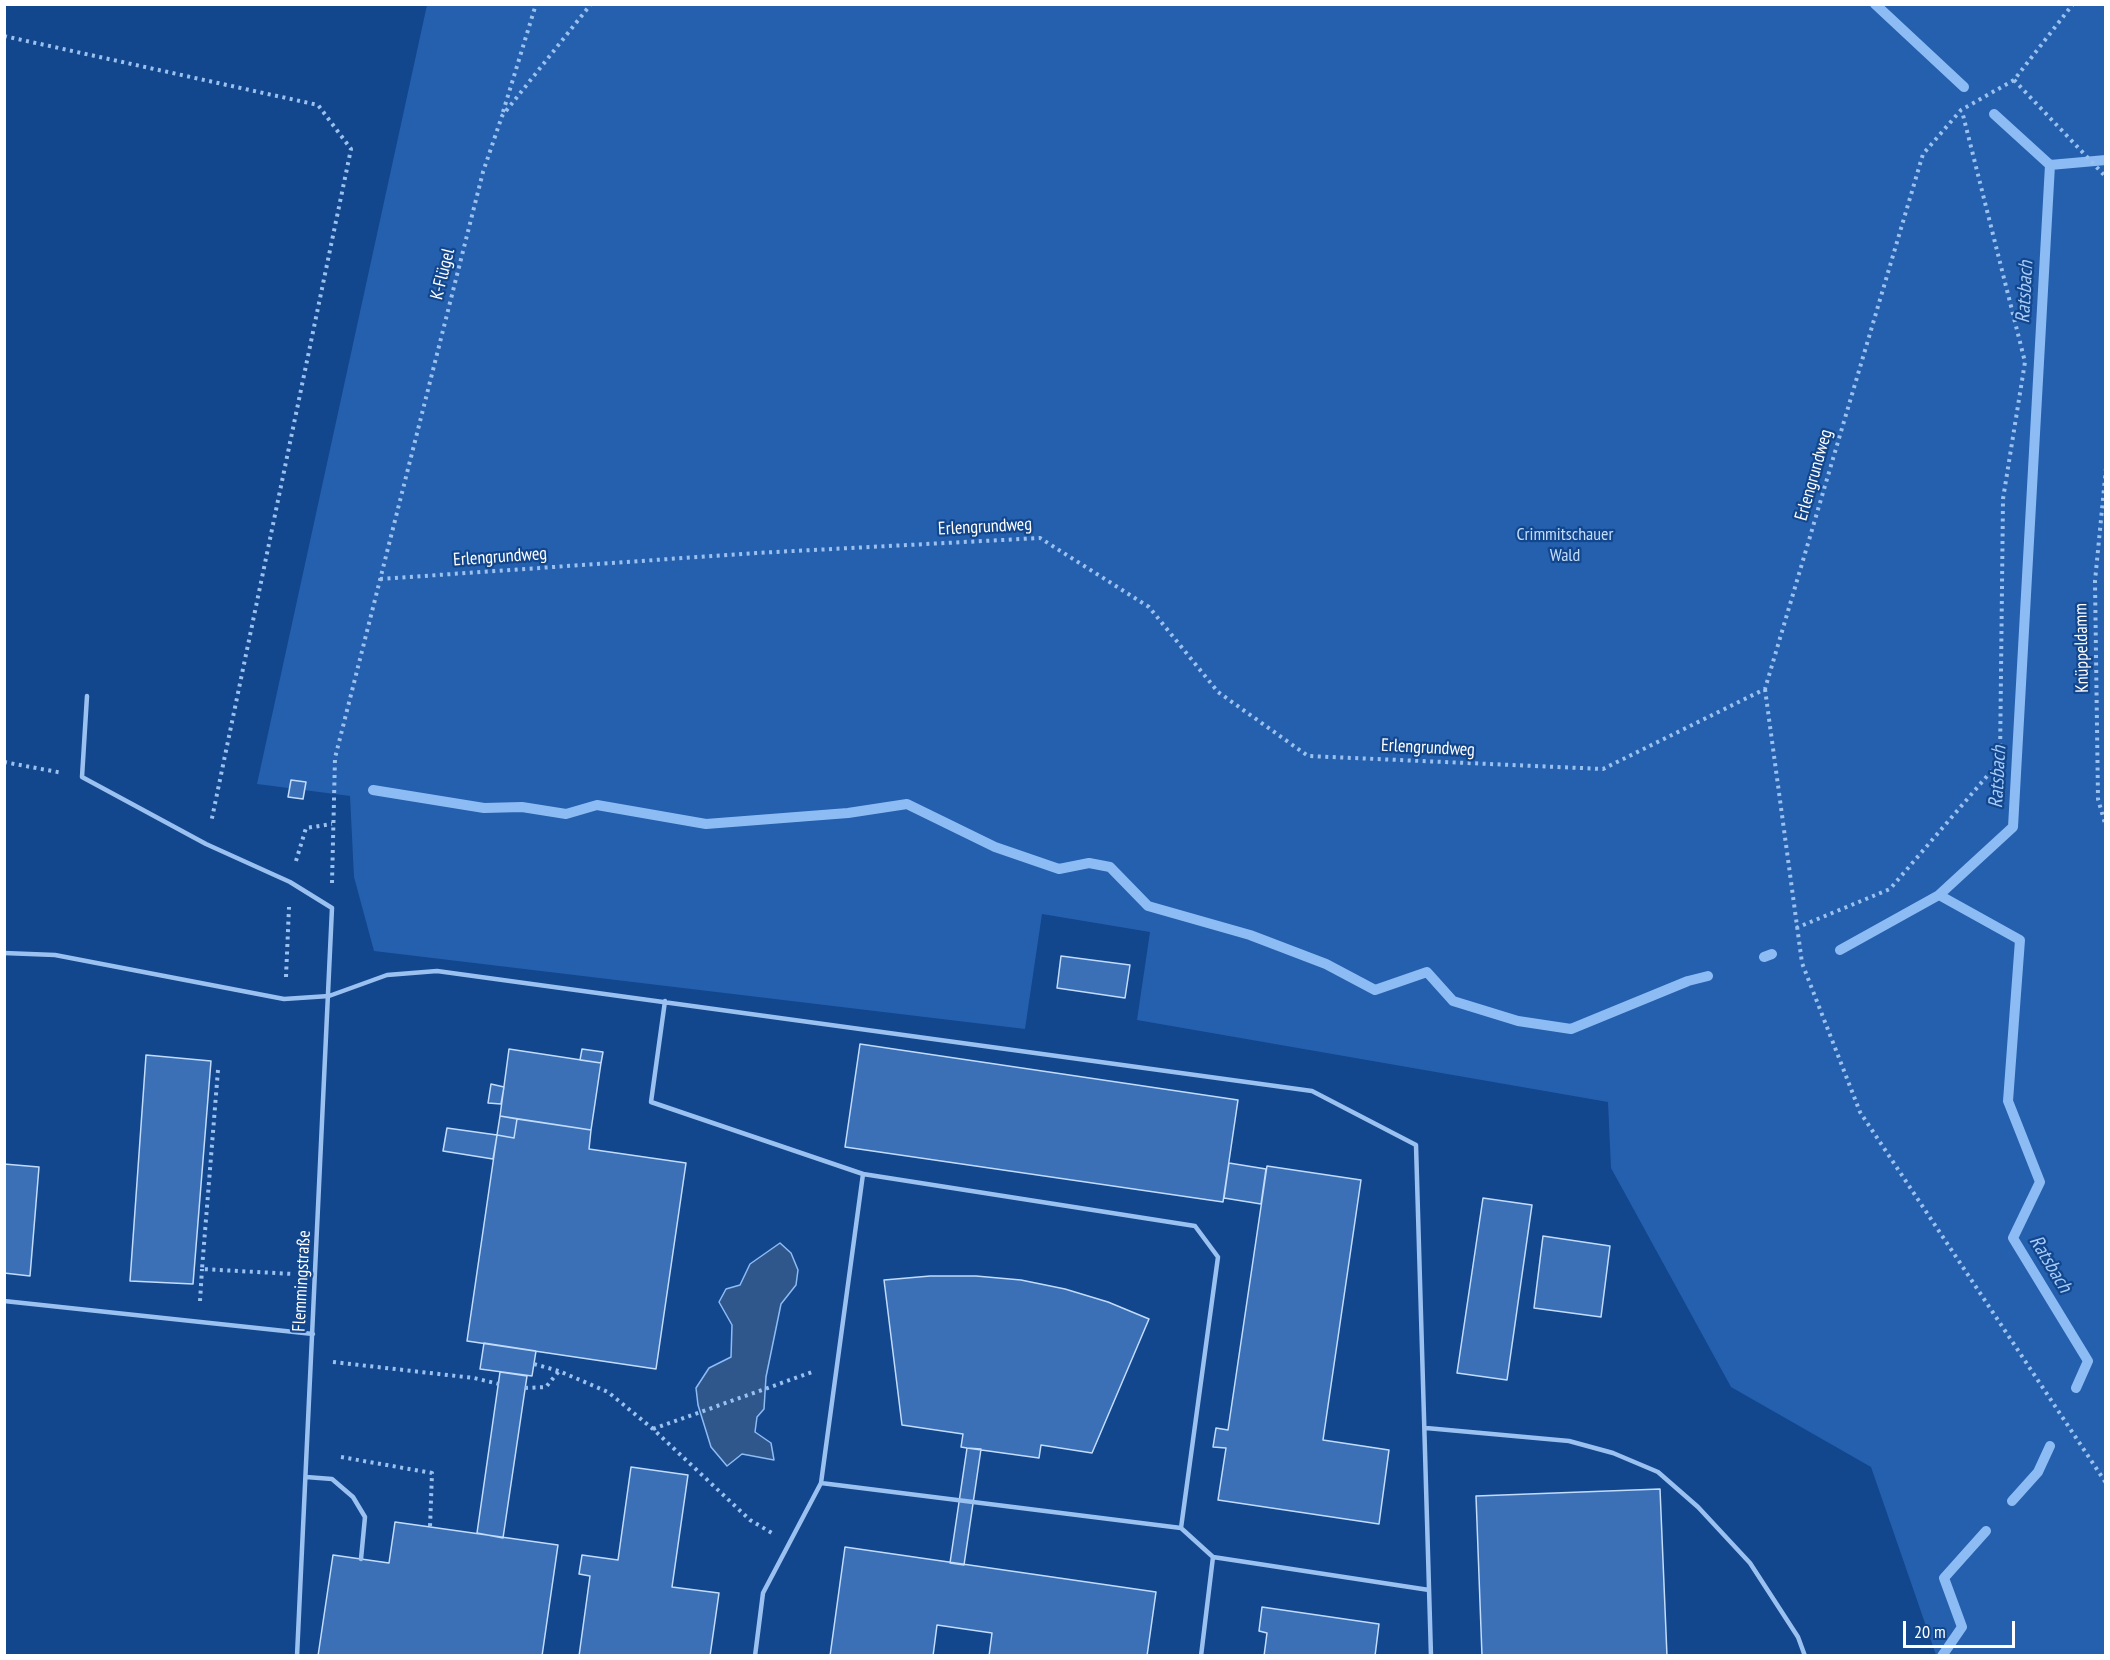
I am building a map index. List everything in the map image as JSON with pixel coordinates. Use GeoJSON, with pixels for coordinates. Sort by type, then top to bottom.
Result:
{"type":"FeatureCollection","features":[{"type":"Feature","properties":{"kind":"lane"},"geometry":{"type":"LineString","coordinates":[[87,696],[82,777],[206,843],[290,882],[332,908]]}},
{"type":"Feature","properties":{"kind":"lane","name":"Flemmingstraße"},"geometry":{"type":"LineString","coordinates":[[297,1656],[309,1452],[332,908]]}},
{"type":"Feature","properties":{"kind":"lane"},"geometry":{"type":"LineString","coordinates":[[4,953],[54,955],[284,999],[329,996],[387,975],[437,971],[1312,1091],[1416,1145],[1431,1656]]}},
{"type":"Feature","properties":{"kind":"lane"},"geometry":{"type":"LineString","coordinates":[[665,1001],[651,1102],[863,1174],[1195,1226],[1218,1257],[1181,1528]]}},
{"type":"Feature","properties":{"kind":"lane"},"geometry":{"type":"LineString","coordinates":[[755,1656],[763,1593],[820,1483],[863,1174]]}},
{"type":"Feature","properties":{"kind":"lane"},"geometry":{"type":"LineString","coordinates":[[4,1301],[313,1334]]}},
{"type":"Feature","properties":{"kind":"lane"},"geometry":{"type":"LineString","coordinates":[[1426,1428],[1569,1441],[1613,1453],[1658,1472],[1698,1507],[1750,1563],[1798,1636],[1805,1656]]}},
{"type":"Feature","properties":{"kind":"lane"},"geometry":{"type":"LineString","coordinates":[[306,1477],[332,1479],[353,1497],[365,1517],[361,1559]]}},
{"type":"Feature","properties":{"kind":"lane"},"geometry":{"type":"LineString","coordinates":[[820,1483],[1181,1528],[1213,1557],[1428,1590]]}},
{"type":"Feature","properties":{"kind":"lane"},"geometry":{"type":"LineString","coordinates":[[1202,1656],[1213,1557]]}},
{"type":"Feature","properties":{"kind":"path"},"geometry":{"type":"LineString","coordinates":[[502,116],[536,4]]}},
{"type":"Feature","properties":{"kind":"path","name":"K-Flügel"},"geometry":{"type":"LineString","coordinates":[[332,908],[335,758],[483,171],[502,116],[591,4]]}},
{"type":"Feature","properties":{"kind":"path","name":"Erlengrundweg"},"geometry":{"type":"LineString","coordinates":[[380,579],[756,553],[1040,538],[1149,607],[1218,692],[1308,756],[1603,769],[1765,689],[1923,154],[1961,110],[2014,80],[2073,4]]}},
{"type":"Feature","properties":{"kind":"path"},"geometry":{"type":"LineString","coordinates":[[4,36],[318,105],[351,149],[206,843]]}},
{"type":"Feature","properties":{"kind":"path"},"geometry":{"type":"LineString","coordinates":[[2014,80],[2106,177]]}},
{"type":"Feature","properties":{"kind":"path"},"geometry":{"type":"LineString","coordinates":[[1796,928],[1890,889],[2000,761],[2003,499],[2025,362],[1961,110]]}},
{"type":"Feature","properties":{"kind":"path","name":"Knüppeldamm"},"geometry":{"type":"LineString","coordinates":[[2106,468],[2095,581],[2098,799],[2106,827]]}},
{"type":"Feature","properties":{"kind":"path"},"geometry":{"type":"LineString","coordinates":[[1765,689],[1802,963],[1860,1112],[2106,1483]]}},
{"type":"Feature","properties":{"kind":"path"},"geometry":{"type":"LineString","coordinates":[[4,762],[82,777]]}},
{"type":"Feature","properties":{"kind":"path"},"geometry":{"type":"LineString","coordinates":[[199,1322],[218,1070]]}},
{"type":"Feature","properties":{"kind":"path"},"geometry":{"type":"LineString","coordinates":[[202,1269],[316,1276]]}},
{"type":"Feature","properties":{"kind":"path"},"geometry":{"type":"LineString","coordinates":[[312,1359],[499,1383]]}},
{"type":"Feature","properties":{"kind":"path"},"geometry":{"type":"LineString","coordinates":[[534,1364],[559,1371],[608,1392],[653,1429],[750,1521],[789,1542]]}},
{"type":"Feature","properties":{"kind":"path"},"geometry":{"type":"LineString","coordinates":[[525,1388],[546,1387],[559,1371]]}},
{"type":"Feature","properties":{"kind":"path"},"geometry":{"type":"LineString","coordinates":[[653,1429],[800,1376]]}},
{"type":"Feature","properties":{"kind":"path"},"geometry":{"type":"LineString","coordinates":[[309,1452],[432,1473],[430,1527]]}},
{"type":"Feature","properties":{"kind":"green space","name":"Crimmitschauer Wald"},"geometry":{"type":"Polygon","coordinates":[[[427,5],[2105,5],[2105,1655],[1936,1655],[1871,1467],[1731,1387],[1611,1168],[1608,1102],[1137,1020],[1150,932],[1042,914],[1025,1029],[374,951],[354,877],[350,796],[257,784],[427,5]]]}},
{"type":"Feature","properties":{"kind":"shaded area"},"geometry":{"type":"Polygon","coordinates":[[[780,1243],[791,1253],[798,1270],[796,1285],[781,1304],[766,1377],[764,1409],[757,1417],[755,1432],[771,1443],[774,1460],[742,1454],[727,1466],[711,1447],[698,1405],[696,1388],[709,1368],[731,1357],[732,1325],[719,1302],[726,1289],[740,1285],[750,1264],[780,1243]]]}},
{"type":"Feature","properties":{"kind":"building"},"geometry":{"type":"Polygon","coordinates":[[[291,780],[306,782],[303,799],[288,797],[291,780]]]}},
{"type":"Feature","properties":{"kind":"building"},"geometry":{"type":"Polygon","coordinates":[[[1061,956],[1130,965],[1125,998],[1057,988],[1061,956]]]}},
{"type":"Feature","properties":{"kind":"building"},"geometry":{"type":"Polygon","coordinates":[[[860,1044],[1238,1100],[1223,1202],[845,1147],[860,1044]]]}},
{"type":"Feature","properties":{"kind":"building"},"geometry":{"type":"Polygon","coordinates":[[[509,1049],[601,1063],[591,1130],[500,1116],[509,1049]]]}},
{"type":"Feature","properties":{"kind":"building"},"geometry":{"type":"Polygon","coordinates":[[[582,1049],[603,1052],[601,1063],[580,1060],[582,1049]]]}},
{"type":"Feature","properties":{"kind":"building"},"geometry":{"type":"Polygon","coordinates":[[[146,1055],[211,1061],[193,1284],[130,1281],[146,1055]]]}},
{"type":"Feature","properties":{"kind":"building"},"geometry":{"type":"Polygon","coordinates":[[[491,1084],[504,1087],[501,1104],[488,1103],[491,1084]]]}},
{"type":"Feature","properties":{"kind":"building"},"geometry":{"type":"Polygon","coordinates":[[[500,1116],[517,1119],[514,1138],[497,1135],[500,1116]]]}},
{"type":"Feature","properties":{"kind":"building"},"geometry":{"type":"Polygon","coordinates":[[[517,1119],[591,1130],[589,1149],[686,1163],[656,1369],[467,1341],[497,1135],[514,1138],[517,1119]]]}},
{"type":"Feature","properties":{"kind":"building"},"geometry":{"type":"Polygon","coordinates":[[[447,1128],[497,1135],[493,1159],[443,1151],[447,1128]]]}},
{"type":"Feature","properties":{"kind":"building"},"geometry":{"type":"Polygon","coordinates":[[[1229,1163],[1266,1169],[1261,1204],[1224,1198],[1229,1163]]]}},
{"type":"Feature","properties":{"kind":"building"},"geometry":{"type":"Polygon","coordinates":[[[4,1164],[39,1167],[30,1276],[4,1273],[4,1164]]]}},
{"type":"Feature","properties":{"kind":"building"},"geometry":{"type":"Polygon","coordinates":[[[1267,1166],[1361,1180],[1323,1440],[1389,1450],[1379,1524],[1218,1500],[1226,1448],[1213,1447],[1216,1428],[1228,1430],[1267,1166]]]}},
{"type":"Feature","properties":{"kind":"building"},"geometry":{"type":"Polygon","coordinates":[[[1483,1198],[1532,1205],[1507,1380],[1457,1373],[1483,1198]]]}},
{"type":"Feature","properties":{"kind":"building"},"geometry":{"type":"Polygon","coordinates":[[[1543,1236],[1610,1246],[1601,1317],[1534,1308],[1543,1236]]]}},
{"type":"Feature","properties":{"kind":"building"},"geometry":{"type":"Polygon","coordinates":[[[930,1276],[976,1276],[1021,1280],[1065,1289],[1108,1302],[1149,1319],[1092,1453],[1041,1445],[1039,1458],[967,1448],[961,1447],[963,1434],[902,1425],[884,1280],[930,1276]]]}},
{"type":"Feature","properties":{"kind":"building"},"geometry":{"type":"Polygon","coordinates":[[[484,1343],[536,1351],[532,1376],[480,1369],[484,1343]]]}},
{"type":"Feature","properties":{"kind":"building"},"geometry":{"type":"Polygon","coordinates":[[[500,1372],[527,1376],[503,1538],[477,1533],[500,1372]]]}},
{"type":"Feature","properties":{"kind":"building"},"geometry":{"type":"Polygon","coordinates":[[[967,1448],[981,1449],[964,1565],[950,1563],[967,1448]]]}},
{"type":"Feature","properties":{"kind":"building"},"geometry":{"type":"Polygon","coordinates":[[[631,1467],[688,1475],[672,1587],[719,1593],[710,1656],[579,1656],[590,1576],[579,1574],[582,1555],[618,1560],[631,1467]]]}},
{"type":"Feature","properties":{"kind":"building"},"geometry":{"type":"Polygon","coordinates":[[[1660,1489],[1667,1656],[1482,1656],[1476,1496],[1660,1489]]]}},
{"type":"Feature","properties":{"kind":"building"},"geometry":{"type":"Polygon","coordinates":[[[395,1522],[558,1545],[542,1656],[318,1656],[333,1555],[389,1563],[395,1522]]]}},
{"type":"Feature","properties":{"kind":"building"},"geometry":{"type":"Polygon","coordinates":[[[845,1547],[1156,1592],[1147,1656],[989,1656],[992,1633],[937,1625],[933,1656],[830,1656],[845,1547]]]}},
{"type":"Feature","properties":{"kind":"building"},"geometry":{"type":"Polygon","coordinates":[[[1262,1607],[1379,1624],[1375,1656],[1264,1656],[1267,1633],[1259,1631],[1262,1607]]]}},
{"type":"Feature","properties":{"kind":"waterway","name":"Ratsbach"},"geometry":{"type":"LineString","coordinates":[[1875,4],[1964,87]]}},
{"type":"Feature","properties":{"kind":"waterway","name":"Ratsbach"},"geometry":{"type":"LineString","coordinates":[[1994,114],[2050,165],[2013,827],[1939,895],[2020,940],[2008,1101],[2040,1182],[2013,1238],[2088,1361],[2076,1388]]}},
{"type":"Feature","properties":{"kind":"waterway"},"geometry":{"type":"LineString","coordinates":[[2050,165],[2106,160]]}},
{"type":"Feature","properties":{"kind":"waterway"},"geometry":{"type":"LineString","coordinates":[[373,790],[484,808],[522,807],[566,814],[597,805],[706,824],[848,813],[907,804],[995,847],[1059,869],[1089,863],[1110,867],[1148,906],[1250,935],[1326,964],[1375,990],[1427,972],[1453,1001],[1518,1021],[1571,1029],[1688,981],[1708,976]]}},
{"type":"Feature","properties":{"kind":"waterway"},"geometry":{"type":"LineString","coordinates":[[1840,950],[1939,895]]}},
{"type":"Feature","properties":{"kind":"waterway"},"geometry":{"type":"LineString","coordinates":[[1764,957],[1772,954]]}},
{"type":"Feature","properties":{"kind":"waterway","name":"Ratsbach"},"geometry":{"type":"LineString","coordinates":[[2012,1501],[2038,1472],[2050,1446]]}},
{"type":"Feature","properties":{"kind":"waterway","name":"Ratsbach"},"geometry":{"type":"LineString","coordinates":[[1942,1656],[1962,1627],[1944,1578],[1986,1531]]}}]}
